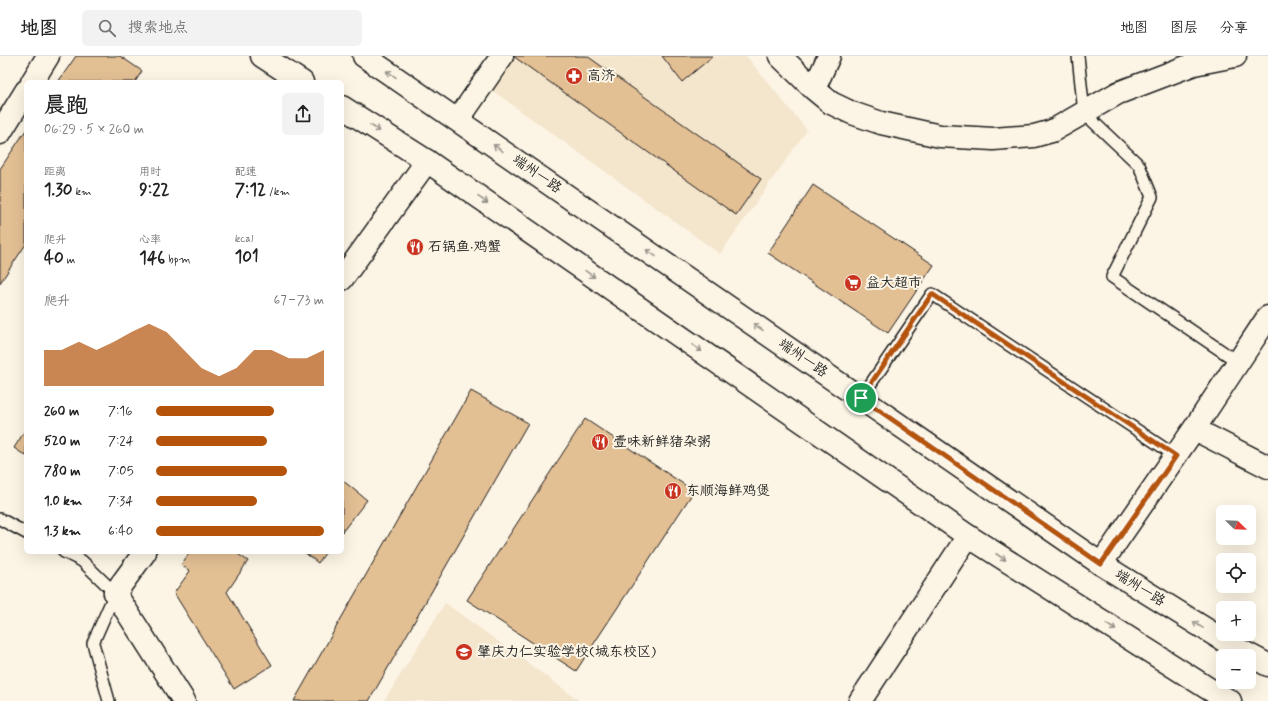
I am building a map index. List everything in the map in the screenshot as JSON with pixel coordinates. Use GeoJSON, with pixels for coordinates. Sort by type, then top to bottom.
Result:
{"type":"FeatureCollection","features":[{"type":"Feature","properties":{"kind":"main road"},"geometry":{"type":"LineString","coordinates":[[33,80],[48,56]]}},
{"type":"Feature","properties":{"kind":"main road"},"geometry":{"type":"LineString","coordinates":[[262,56],[299,80]]}},
{"type":"Feature","properties":{"kind":"main road","name":"端州一路"},"geometry":{"type":"LineString","coordinates":[[364,56],[1101,564],[1236,648],[1268,665]]}},
{"type":"Feature","properties":{"kind":"main road"},"geometry":{"type":"LineString","coordinates":[[458,120],[502,56]]}},
{"type":"Feature","properties":{"kind":"main road"},"geometry":{"type":"LineString","coordinates":[[780,56],[814,89],[831,103],[852,113],[882,123],[940,136],[993,139],[1034,136],[1052,131],[1118,93],[1194,64],[1235,56]]}},
{"type":"Feature","properties":{"kind":"main road"},"geometry":{"type":"LineString","coordinates":[[814,89],[829,56]]}},
{"type":"Feature","properties":{"kind":"main road"},"geometry":{"type":"LineString","coordinates":[[0,133],[24,94]]}},
{"type":"Feature","properties":{"kind":"main road"},"geometry":{"type":"LineString","coordinates":[[344,108],[427,162],[968,536],[1230,701]]}},
{"type":"Feature","properties":{"kind":"main road"},"geometry":{"type":"LineString","coordinates":[[344,276],[427,162]]}},
{"type":"Feature","properties":{"kind":"main road"},"geometry":{"type":"LineString","coordinates":[[1101,564],[1176,456],[1268,317]]}},
{"type":"Feature","properties":{"kind":"main road"},"geometry":{"type":"LineString","coordinates":[[1194,429],[1268,467]]}},
{"type":"Feature","properties":{"kind":"main road"},"geometry":{"type":"LineString","coordinates":[[860,701],[968,536]]}},
{"type":"Feature","properties":{"kind":"main road"},"geometry":{"type":"LineString","coordinates":[[144,554],[115,593],[184,701]]}},
{"type":"Feature","properties":{"kind":"lane"},"geometry":{"type":"LineString","coordinates":[[1078,56],[1084,113],[1140,165],[1152,197],[1112,277],[1238,362]]}},
{"type":"Feature","properties":{"kind":"lane"},"geometry":{"type":"LineString","coordinates":[[861,398],[932,294],[1176,456]]}},
{"type":"Feature","properties":{"kind":"lane"},"geometry":{"type":"LineString","coordinates":[[0,519],[24,532]]}},
{"type":"Feature","properties":{"kind":"lane"},"geometry":{"type":"LineString","coordinates":[[68,554],[82,561],[115,593],[93,643],[109,701]]}},
{"type":"Feature","properties":{"kind":"shaded area"},"geometry":{"type":"Polygon","coordinates":[[[507,56],[746,56],[807,130],[720,254],[486,86],[507,56]]]}},
{"type":"Feature","properties":{"kind":"shaded area","name":"肇庆力仁实验学校(城东校区)"},"geometry":{"type":"Polygon","coordinates":[[[445,603],[580,701],[384,701],[445,603]]]}},
{"type":"Feature","properties":{"kind":"building"},"geometry":{"type":"Polygon","coordinates":[[[76,56],[120,56],[142,71],[136,80],[59,80],[76,56]]]}},
{"type":"Feature","properties":{"kind":"building"},"geometry":{"type":"Polygon","coordinates":[[[513,56],[587,56],[761,179],[736,215],[513,56]]]}},
{"type":"Feature","properties":{"kind":"building"},"geometry":{"type":"Polygon","coordinates":[[[662,56],[713,56],[682,82],[662,56]]]}},
{"type":"Feature","properties":{"kind":"building"},"geometry":{"type":"Polygon","coordinates":[[[24,133],[24,247],[0,283],[0,169],[24,133]]]}},
{"type":"Feature","properties":{"kind":"building"},"geometry":{"type":"Polygon","coordinates":[[[813,185],[934,265],[888,333],[768,253],[813,185]]]}},
{"type":"Feature","properties":{"kind":"building"},"geometry":{"type":"Polygon","coordinates":[[[471,391],[528,423],[369,701],[294,701],[471,391]]]}},
{"type":"Feature","properties":{"kind":"building"},"geometry":{"type":"Polygon","coordinates":[[[585,419],[694,491],[576,671],[467,600],[585,419]]]}},
{"type":"Feature","properties":{"kind":"building"},"geometry":{"type":"Polygon","coordinates":[[[24,432],[24,455],[14,448],[24,432]]]}},
{"type":"Feature","properties":{"kind":"building"},"geometry":{"type":"Polygon","coordinates":[[[344,482],[367,500],[344,529],[344,482]]]}},
{"type":"Feature","properties":{"kind":"building"},"geometry":{"type":"Polygon","coordinates":[[[189,554],[238,554],[248,561],[227,592],[272,665],[234,689],[174,593],[190,571],[181,565],[189,554]]]}},
{"type":"Feature","properties":{"kind":"building"},"geometry":{"type":"Polygon","coordinates":[[[307,554],[325,554],[318,563],[307,554]]]}},
{"type":"Feature","properties":{"kind":"place","name":"高济"},"geometry":{"type":"Point","coordinates":[574,76]}},
{"type":"Feature","properties":{"kind":"place","name":"石锅鱼·鸡蟹"},"geometry":{"type":"Point","coordinates":[415,247]}},
{"type":"Feature","properties":{"kind":"place","name":"益大超市"},"geometry":{"type":"Point","coordinates":[853,283]}},
{"type":"Feature","properties":{"kind":"place","name":"壹味新鲜猪杂粥"},"geometry":{"type":"Point","coordinates":[600,442]}},
{"type":"Feature","properties":{"kind":"place","name":"东顺海鲜鸡煲"},"geometry":{"type":"Point","coordinates":[673,491]}},
{"type":"Feature","properties":{"kind":"place","name":"肇庆力仁实验学校(城东校区)"},"geometry":{"type":"Point","coordinates":[464,652]}},
{"type":"Feature","properties":{"kind":"route"},"geometry":{"type":"LineString","coordinates":[[932,294],[1176,456],[1101,564],[861,398],[932,294]]}}]}
